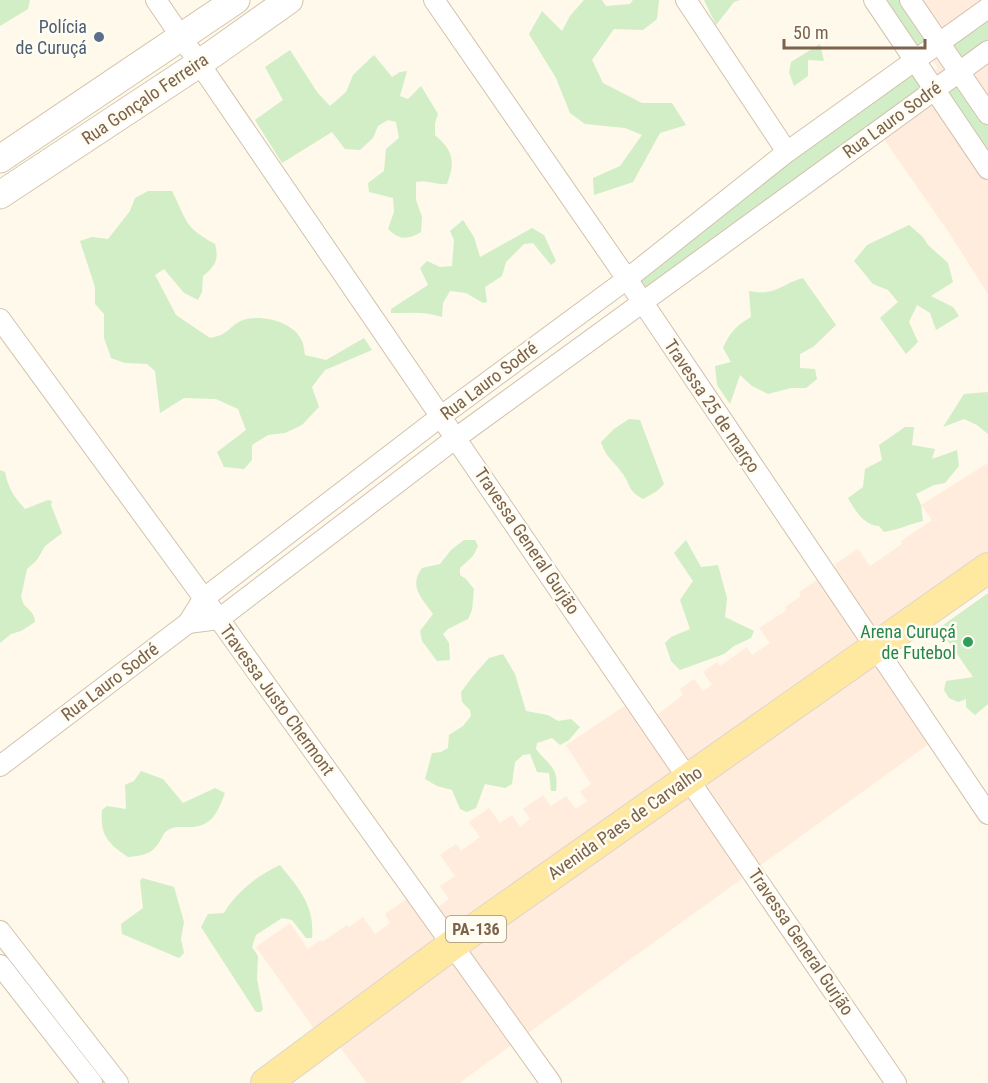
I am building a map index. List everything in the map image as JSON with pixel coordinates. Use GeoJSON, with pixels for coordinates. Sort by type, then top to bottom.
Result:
{"type":"FeatureCollection","features":[{"type":"Feature","properties":{"kind":"main road","name":"Avenida Paes de Carvalho"},"geometry":{"type":"LineString","coordinates":[[266,1083],[452,945],[988,568]]}},
{"type":"Feature","properties":{"kind":"street","name":"Travessa General Gurjão"},"geometry":{"type":"LineString","coordinates":[[156,0],[690,778],[896,1083]]}},
{"type":"Feature","properties":{"kind":"street","name":"Rua Gonçalo Ferreira"},"geometry":{"type":"LineString","coordinates":[[0,159],[236,0]]}},
{"type":"Feature","properties":{"kind":"street","name":"Rua Gonçalo Ferreira"},"geometry":{"type":"LineString","coordinates":[[0,195],[200,63],[289,0]]}},
{"type":"Feature","properties":{"kind":"street","name":"Travessa 25 de março"},"geometry":{"type":"LineString","coordinates":[[434,0],[627,279],[988,813]]}},
{"type":"Feature","properties":{"kind":"street"},"geometry":{"type":"LineString","coordinates":[[686,0],[787,152]]}},
{"type":"Feature","properties":{"kind":"street"},"geometry":{"type":"LineString","coordinates":[[874,0],[988,169]]}},
{"type":"Feature","properties":{"kind":"street"},"geometry":{"type":"LineString","coordinates":[[910,0],[988,114]]}},
{"type":"Feature","properties":{"kind":"street","name":"Rua Lauro Sodré"},"geometry":{"type":"LineString","coordinates":[[0,766],[188,623],[203,599],[441,417],[627,279],[787,152],[988,8]]}},
{"type":"Feature","properties":{"kind":"street","name":"Rua Lauro Sodré"},"geometry":{"type":"LineString","coordinates":[[219,619],[456,438],[934,88],[988,51]]}},
{"type":"Feature","properties":{"kind":"street","name":"Travessa Justo Chermont"},"geometry":{"type":"LineString","coordinates":[[0,319],[219,619],[551,1083]]}},
{"type":"Feature","properties":{"kind":"street"},"geometry":{"type":"LineString","coordinates":[[188,623],[219,619]]}},
{"type":"Feature","properties":{"kind":"street"},"geometry":{"type":"LineString","coordinates":[[0,931],[118,1083]]}},
{"type":"Feature","properties":{"kind":"street"},"geometry":{"type":"LineString","coordinates":[[0,965],[92,1083]]}},
{"type":"Feature","properties":{"kind":"street"},"geometry":{"type":"LineString","coordinates":[[74,1060],[90,1048]]}},
{"type":"Feature","properties":{"kind":"shaded area"},"geometry":{"type":"Polygon","coordinates":[[[893,0],[988,0],[988,294],[948,231],[869,118],[938,68],[893,0]]]}},
{"type":"Feature","properties":{"kind":"shaded area"},"geometry":{"type":"Polygon","coordinates":[[[988,463],[988,568],[875,648],[937,738],[459,1083],[367,1083],[330,1034],[322,1040],[256,947],[290,923],[308,949],[363,917],[375,934],[390,923],[385,914],[415,893],[430,913],[449,899],[440,886],[455,876],[440,855],[456,844],[461,851],[480,837],[469,822],[489,808],[500,823],[512,815],[520,827],[530,819],[523,809],[543,795],[551,806],[566,796],[576,809],[587,801],[580,792],[591,784],[566,745],[635,699],[650,720],[683,695],[680,689],[694,679],[703,691],[712,685],[703,672],[717,662],[720,666],[747,647],[752,655],[770,643],[759,628],[787,610],[785,607],[801,596],[799,592],[858,549],[870,566],[932,520],[921,505],[988,463]]]}},
{"type":"Feature","properties":{"kind":"green space"},"geometry":{"type":"Polygon","coordinates":[[[0,0],[30,0],[28,9],[0,26],[0,0]]]}},
{"type":"Feature","properties":{"kind":"green space"},"geometry":{"type":"Polygon","coordinates":[[[584,0],[602,0],[606,6],[630,4],[633,0],[659,0],[657,19],[643,30],[614,29],[592,60],[603,83],[642,103],[672,103],[686,125],[660,133],[633,182],[594,195],[593,178],[620,166],[642,135],[625,128],[585,124],[570,113],[556,78],[529,34],[542,11],[562,31],[570,16],[584,0]]]}},
{"type":"Feature","properties":{"kind":"green space"},"geometry":{"type":"Polygon","coordinates":[[[704,0],[740,0],[734,2],[716,25],[704,0]]]}},
{"type":"Feature","properties":{"kind":"green space"},"geometry":{"type":"Polygon","coordinates":[[[874,0],[910,0],[939,43],[988,8],[988,51],[960,72],[988,114],[988,169],[934,89],[642,302],[627,279],[913,60],[874,0]],[[939,44],[914,60],[934,88],[959,72],[939,44]]]}},
{"type":"Feature","properties":{"kind":"green space"},"geometry":{"type":"Polygon","coordinates":[[[820,44],[824,61],[808,60],[808,76],[794,86],[789,72],[791,62],[820,44]]]}},
{"type":"Feature","properties":{"kind":"green space"},"geometry":{"type":"Polygon","coordinates":[[[290,50],[317,92],[330,106],[346,92],[353,75],[374,55],[392,77],[407,71],[400,96],[408,99],[421,86],[438,114],[435,135],[446,146],[452,163],[447,184],[416,182],[416,200],[422,217],[421,232],[404,238],[392,233],[388,229],[394,212],[393,198],[369,192],[368,183],[384,171],[386,149],[399,138],[396,122],[388,120],[378,126],[373,138],[360,150],[345,149],[332,132],[282,163],[255,120],[283,100],[265,67],[290,50]]]}},
{"type":"Feature","properties":{"kind":"green space"},"geometry":{"type":"Polygon","coordinates":[[[148,191],[172,191],[192,228],[215,244],[217,254],[215,262],[203,276],[202,292],[198,300],[184,293],[164,269],[155,275],[176,315],[210,338],[221,335],[243,320],[259,318],[277,321],[298,334],[303,343],[305,355],[326,360],[364,338],[372,350],[325,370],[312,387],[319,407],[302,425],[285,433],[268,435],[252,445],[252,460],[244,469],[224,467],[217,452],[246,430],[238,409],[216,399],[184,398],[160,413],[155,371],[147,364],[125,363],[111,358],[104,338],[104,314],[95,304],[95,287],[80,241],[92,237],[108,239],[130,211],[135,198],[148,191]]]}},
{"type":"Feature","properties":{"kind":"green space"},"geometry":{"type":"Polygon","coordinates":[[[463,220],[474,237],[480,257],[532,228],[544,235],[556,261],[551,265],[533,243],[524,244],[506,262],[502,276],[485,287],[487,302],[483,303],[466,293],[450,291],[443,303],[442,317],[423,313],[391,313],[391,309],[428,285],[420,268],[427,261],[440,267],[452,266],[454,240],[450,231],[463,220]]]}},
{"type":"Feature","properties":{"kind":"green space"},"geometry":{"type":"Polygon","coordinates":[[[909,225],[948,263],[953,282],[931,296],[953,307],[959,316],[936,330],[930,313],[917,305],[909,322],[918,342],[906,354],[880,318],[898,302],[888,290],[873,284],[854,261],[867,245],[909,225]]]}},
{"type":"Feature","properties":{"kind":"green space"},"geometry":{"type":"Polygon","coordinates":[[[803,278],[836,325],[813,347],[800,354],[800,368],[815,369],[817,379],[806,388],[791,388],[768,394],[752,386],[740,375],[730,404],[717,385],[715,366],[731,362],[723,348],[734,330],[751,317],[749,291],[772,291],[803,278]]]}},
{"type":"Feature","properties":{"kind":"green space"},"geometry":{"type":"Polygon","coordinates":[[[988,392],[988,434],[977,425],[964,419],[943,427],[964,394],[988,392]]]}},
{"type":"Feature","properties":{"kind":"green space"},"geometry":{"type":"Polygon","coordinates":[[[629,419],[640,420],[664,484],[643,499],[632,491],[623,474],[605,452],[601,442],[629,419]]]}},
{"type":"Feature","properties":{"kind":"green space"},"geometry":{"type":"Polygon","coordinates":[[[905,427],[914,427],[912,445],[935,449],[932,459],[957,450],[959,466],[945,483],[934,485],[916,494],[921,505],[923,521],[884,532],[879,526],[864,520],[848,498],[863,487],[865,469],[882,460],[879,445],[905,427]]]}},
{"type":"Feature","properties":{"kind":"green space"},"geometry":{"type":"Polygon","coordinates":[[[0,470],[5,472],[12,492],[25,509],[48,500],[52,501],[51,505],[62,533],[45,546],[37,560],[27,569],[21,597],[35,622],[11,634],[0,643],[0,470]]]}},
{"type":"Feature","properties":{"kind":"green space"},"geometry":{"type":"Polygon","coordinates":[[[464,540],[475,540],[478,546],[473,556],[460,568],[460,575],[474,589],[472,610],[468,619],[443,634],[449,643],[450,660],[437,661],[422,641],[420,631],[433,614],[421,598],[416,581],[422,568],[440,564],[451,550],[464,540]]]}},
{"type":"Feature","properties":{"kind":"green space"},"geometry":{"type":"Polygon","coordinates":[[[686,540],[701,567],[718,565],[727,598],[725,617],[754,631],[751,638],[724,654],[680,670],[671,661],[665,643],[671,637],[690,629],[680,600],[693,581],[674,553],[686,540]]]}},
{"type":"Feature","properties":{"kind":"green space","name":"Arena Curuçá de Futebol"},"geometry":{"type":"Polygon","coordinates":[[[988,593],[988,704],[975,715],[966,707],[966,699],[958,702],[949,698],[944,690],[946,681],[973,677],[939,628],[988,593]]]}},
{"type":"Feature","properties":{"kind":"green space"},"geometry":{"type":"Polygon","coordinates":[[[503,654],[515,674],[526,711],[548,715],[558,721],[571,719],[580,727],[569,740],[560,745],[552,738],[537,743],[536,749],[555,772],[556,791],[551,791],[549,773],[537,772],[530,754],[523,755],[515,762],[512,784],[505,788],[485,784],[476,808],[467,812],[460,809],[452,790],[437,786],[425,779],[432,753],[448,748],[449,735],[463,726],[471,716],[470,710],[462,702],[461,692],[489,658],[503,654]]]}},
{"type":"Feature","properties":{"kind":"green space"},"geometry":{"type":"Polygon","coordinates":[[[141,771],[163,779],[183,803],[215,788],[225,793],[216,813],[207,822],[195,827],[170,829],[165,832],[157,846],[150,852],[128,857],[110,843],[104,833],[102,810],[107,806],[126,809],[125,785],[134,781],[141,771]]]}},
{"type":"Feature","properties":{"kind":"green space"},"geometry":{"type":"Polygon","coordinates":[[[280,865],[299,890],[308,907],[311,916],[312,938],[306,938],[292,920],[282,918],[256,935],[252,947],[258,956],[257,979],[263,1009],[261,1012],[256,1012],[201,927],[208,914],[224,913],[248,885],[280,865]]]}},
{"type":"Feature","properties":{"kind":"green space"},"geometry":{"type":"Polygon","coordinates":[[[142,878],[174,887],[184,922],[181,939],[184,953],[179,958],[122,934],[121,924],[143,908],[140,881],[142,878]]]}},
{"type":"Feature","properties":{"kind":"place","name":"Polícia de Curuçá"},"geometry":{"type":"Point","coordinates":[99,37]}},
{"type":"Feature","properties":{"kind":"place","name":"Arena Curuçá de Futebol"},"geometry":{"type":"Point","coordinates":[968,642]}}]}
